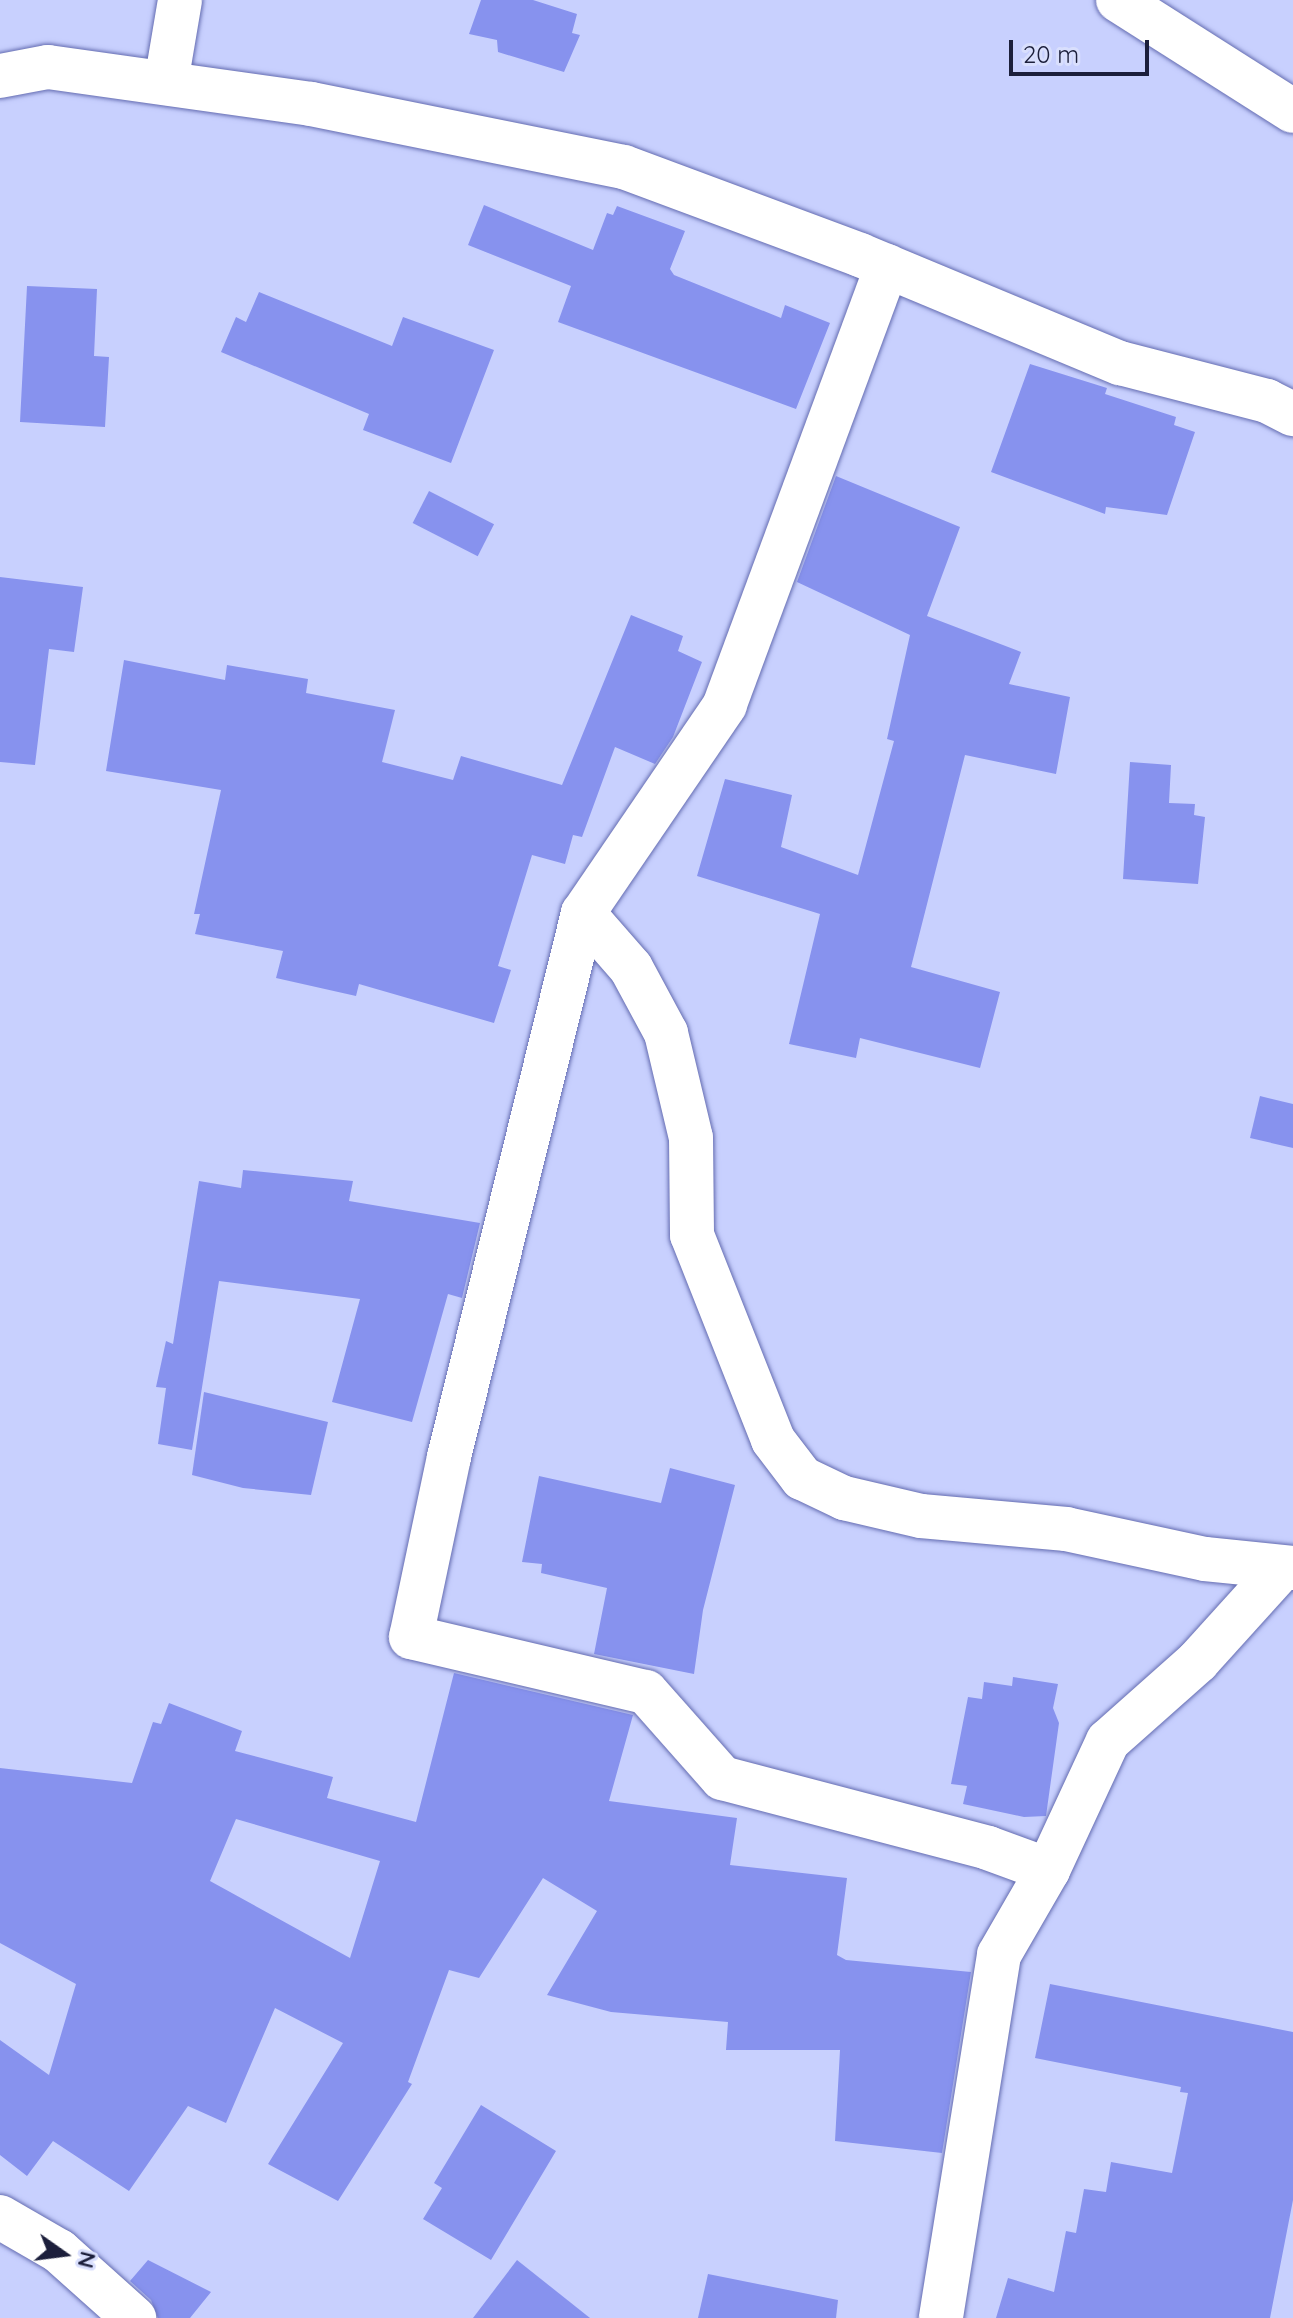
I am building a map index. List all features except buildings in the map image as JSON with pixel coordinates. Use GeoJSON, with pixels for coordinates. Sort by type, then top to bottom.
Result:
{"type":"FeatureCollection","features":[{"type":"Feature","properties":{"kind":"street"},"geometry":{"type":"LineString","coordinates":[[166,83],[180,0]]}},
{"type":"Feature","properties":{"kind":"street"},"geometry":{"type":"LineString","coordinates":[[1118,0],[1293,111]]}},
{"type":"Feature","properties":{"kind":"street"},"geometry":{"type":"LineString","coordinates":[[0,76],[48,67],[311,104],[624,167],[887,266],[1120,363],[1284,403]]}},
{"type":"Feature","properties":{"kind":"street"},"geometry":{"type":"LineString","coordinates":[[887,266],[725,705],[583,913],[453,1442],[411,1637],[646,1692],[722,1778],[988,1848],[1048,1870]]}},
{"type":"Feature","properties":{"kind":"street"},"geometry":{"type":"LineString","coordinates":[[583,913],[631,968],[666,1033],[691,1138],[692,1235],[773,1440],[802,1478],[844,1498],[921,1516],[1066,1529],[1205,1559],[1288,1568]]}},
{"type":"Feature","properties":{"kind":"street"},"geometry":{"type":"LineString","coordinates":[[941,2318],[999,1955],[1048,1870],[1108,1741],[1198,1661],[1288,1568]]}},
{"type":"Feature","properties":{"kind":"street"},"geometry":{"type":"LineString","coordinates":[[0,2217],[59,2251],[134,2318]]}}]}
